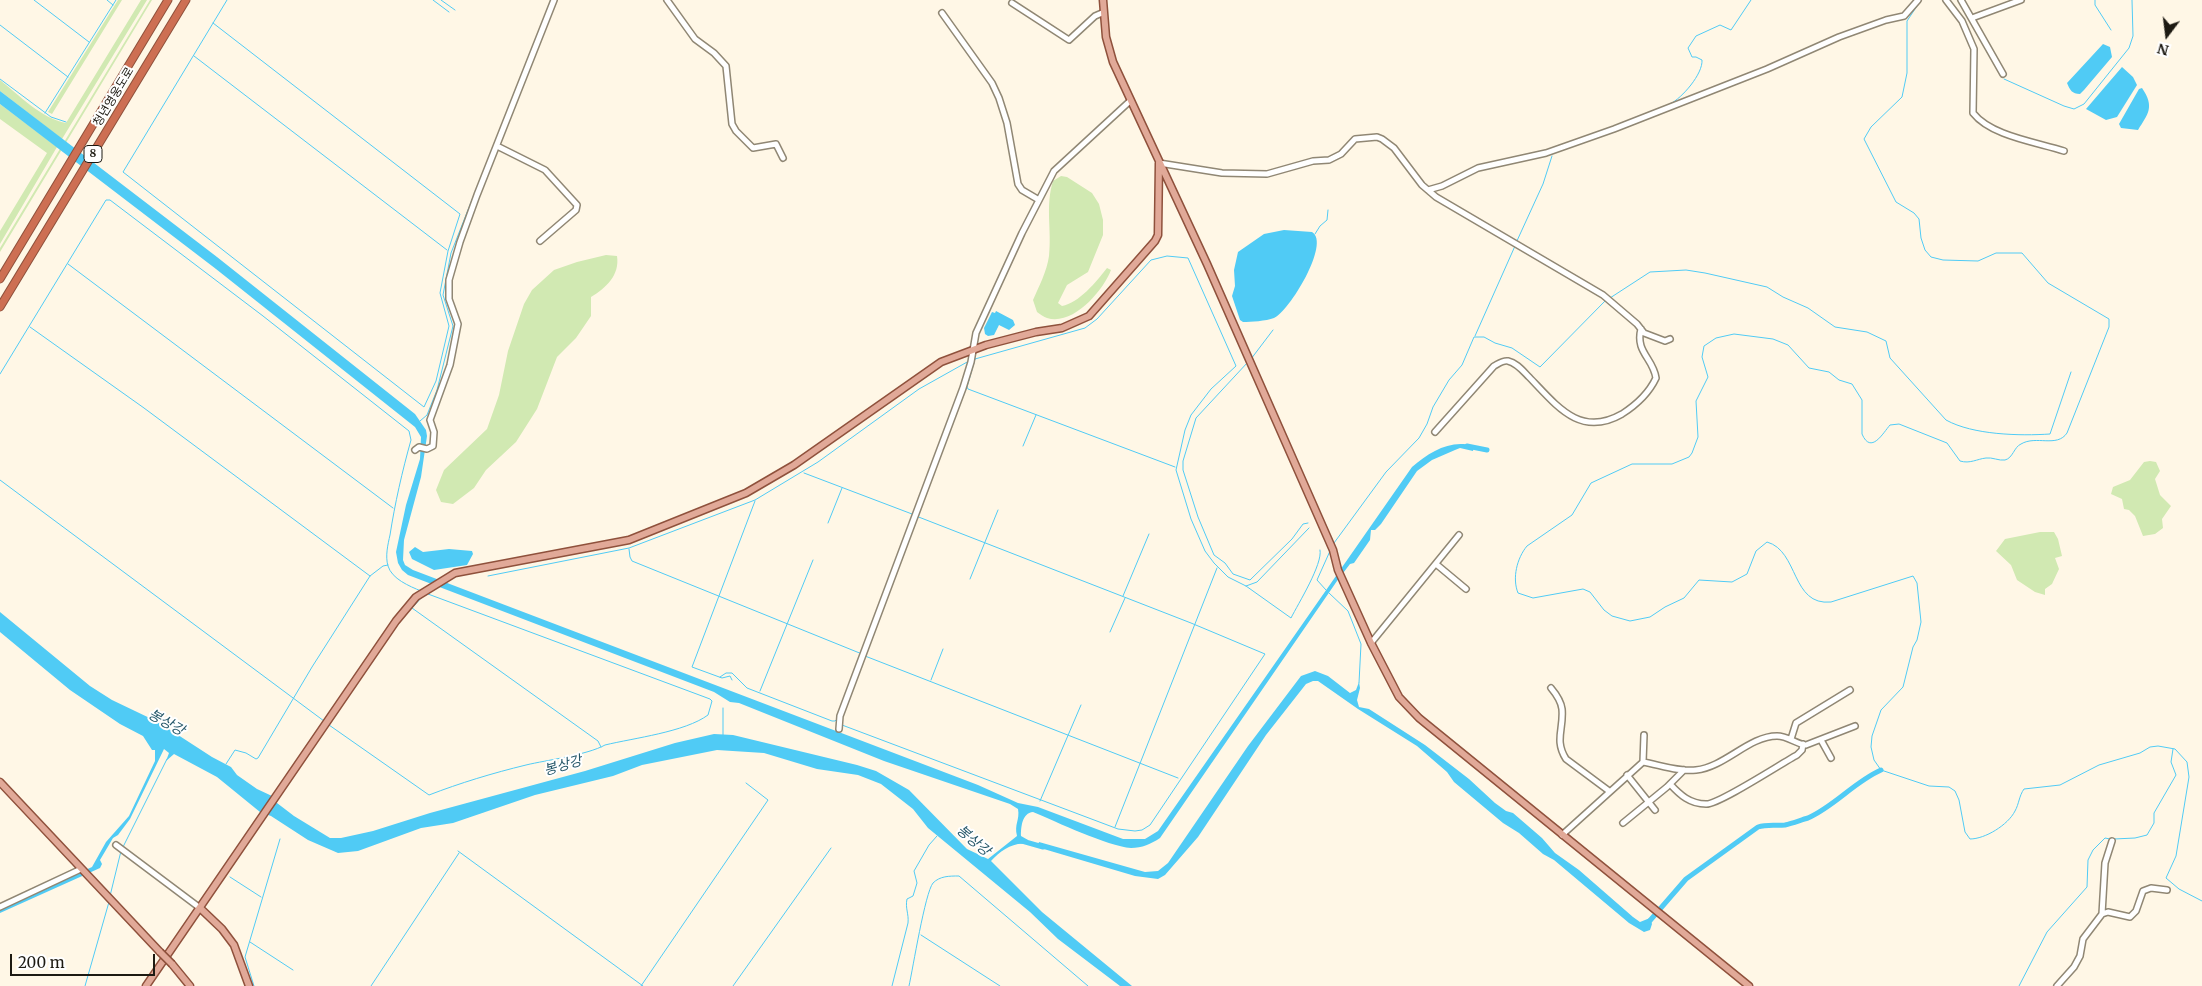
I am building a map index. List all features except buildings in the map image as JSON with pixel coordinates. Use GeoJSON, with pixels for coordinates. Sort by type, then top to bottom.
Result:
{"type":"FeatureCollection","features":[{"type":"Feature","properties":{"kind":"highway","name":"청년영웅도로"},"geometry":{"type":"LineString","coordinates":[[0,279],[168,0]]}},
{"type":"Feature","properties":{"kind":"highway","name":"청년영웅도로"},"geometry":{"type":"LineString","coordinates":[[0,308],[186,0]]}},
{"type":"Feature","properties":{"kind":"main road"},"geometry":{"type":"LineString","coordinates":[[1103,0],[1102,13],[1109,51],[1130,101],[1207,264],[1332,547],[1338,570],[1371,643],[1399,697],[1419,718],[1749,986]]}},
{"type":"Feature","properties":{"kind":"main road"},"geometry":{"type":"LineString","coordinates":[[146,986],[396,621],[416,597],[455,573],[629,540],[730,501],[794,465],[940,362],[972,349],[1036,332],[1062,328],[1088,316],[1156,241],[1158,234],[1159,163]]}},
{"type":"Feature","properties":{"kind":"main road"},"geometry":{"type":"LineString","coordinates":[[0,782],[172,964],[190,986]]}},
{"type":"Feature","properties":{"kind":"main road"},"geometry":{"type":"LineString","coordinates":[[198,912],[222,929],[234,945],[249,986]]}},
{"type":"Feature","properties":{"kind":"street"},"geometry":{"type":"LineString","coordinates":[[417,449],[427,449],[433,446],[434,432],[430,420],[450,365],[457,335],[458,324],[448,299],[449,280],[460,242],[554,0]]}},
{"type":"Feature","properties":{"kind":"street"},"geometry":{"type":"LineString","coordinates":[[667,0],[695,39],[714,53],[726,66],[730,117],[736,131],[753,148],[776,144],[783,158]]}},
{"type":"Feature","properties":{"kind":"street"},"geometry":{"type":"LineString","coordinates":[[1428,190],[1442,186],[1478,168],[1546,153],[1614,129],[1767,69],[1839,37],[1886,20],[1904,16],[1918,0]]}},
{"type":"Feature","properties":{"kind":"street"},"geometry":{"type":"LineString","coordinates":[[1946,0],[1962,21],[1974,48],[1973,113],[1979,121],[2006,134],[2064,151]]}},
{"type":"Feature","properties":{"kind":"street"},"geometry":{"type":"LineString","coordinates":[[1961,0],[2003,74]]}},
{"type":"Feature","properties":{"kind":"street"},"geometry":{"type":"LineString","coordinates":[[1972,18],[2021,0]]}},
{"type":"Feature","properties":{"kind":"street"},"geometry":{"type":"LineString","coordinates":[[1012,3],[1069,40],[1095,16],[1102,13]]}},
{"type":"Feature","properties":{"kind":"street"},"geometry":{"type":"LineString","coordinates":[[942,13],[992,83],[1007,123],[1018,184],[1022,190],[1039,200]]}},
{"type":"Feature","properties":{"kind":"street"},"geometry":{"type":"LineString","coordinates":[[839,729],[840,716],[972,360],[972,349],[976,333],[1022,233],[1054,171],[1130,101]]}},
{"type":"Feature","properties":{"kind":"street"},"geometry":{"type":"LineString","coordinates":[[1159,163],[1222,173],[1267,174],[1313,161],[1329,160],[1341,154],[1355,139],[1378,137],[1394,148],[1422,185],[1436,197],[1603,295],[1644,333],[1665,342],[1670,339]]}},
{"type":"Feature","properties":{"kind":"street"},"geometry":{"type":"LineString","coordinates":[[497,146],[544,170],[577,205],[576,210],[540,241]]}},
{"type":"Feature","properties":{"kind":"street"},"geometry":{"type":"LineString","coordinates":[[1435,432],[1494,366],[1504,361],[1509,361],[1519,367],[1570,416],[1586,423],[1596,424],[1614,418],[1633,407],[1656,378],[1649,360],[1640,348],[1638,338],[1641,329]]}},
{"type":"Feature","properties":{"kind":"street"},"geometry":{"type":"LineString","coordinates":[[1371,643],[1459,535]]}},
{"type":"Feature","properties":{"kind":"street"},"geometry":{"type":"LineString","coordinates":[[1436,564],[1466,589]]}},
{"type":"Feature","properties":{"kind":"street"},"geometry":{"type":"LineString","coordinates":[[1551,688],[1562,708],[1559,748],[1566,759],[1609,791]]}},
{"type":"Feature","properties":{"kind":"street"},"geometry":{"type":"LineString","coordinates":[[1791,739],[1796,723],[1850,690]]}},
{"type":"Feature","properties":{"kind":"street"},"geometry":{"type":"LineString","coordinates":[[1643,762],[1684,770],[1707,768],[1768,737],[1783,736],[1803,744],[1821,740],[1855,726]]}},
{"type":"Feature","properties":{"kind":"street"},"geometry":{"type":"LineString","coordinates":[[1562,835],[1643,762],[1644,734]]}},
{"type":"Feature","properties":{"kind":"street"},"geometry":{"type":"LineString","coordinates":[[1821,740],[1830,758]]}},
{"type":"Feature","properties":{"kind":"street"},"geometry":{"type":"LineString","coordinates":[[1670,784],[1682,797],[1690,801],[1710,804],[1797,755],[1802,750],[1803,744]]}},
{"type":"Feature","properties":{"kind":"street"},"geometry":{"type":"LineString","coordinates":[[1623,823],[1684,770]]}},
{"type":"Feature","properties":{"kind":"street"},"geometry":{"type":"LineString","coordinates":[[1627,775],[1654,810]]}},
{"type":"Feature","properties":{"kind":"street"},"geometry":{"type":"LineString","coordinates":[[2057,986],[2074,967],[2080,956],[2083,939],[2102,914],[2105,863],[2112,841]]}},
{"type":"Feature","properties":{"kind":"street"},"geometry":{"type":"LineString","coordinates":[[116,845],[198,912]]}},
{"type":"Feature","properties":{"kind":"street"},"geometry":{"type":"LineString","coordinates":[[0,906],[82,869]]}},
{"type":"Feature","properties":{"kind":"street"},"geometry":{"type":"LineString","coordinates":[[2102,914],[2108,912],[2130,916],[2136,911],[2143,891],[2151,888],[2167,890]]}},
{"type":"Feature","properties":{"kind":"green space"},"geometry":{"type":"Polygon","coordinates":[[[118,0],[122,0],[52,114],[48,112],[118,0]]]}},
{"type":"Feature","properties":{"kind":"green space"},"geometry":{"type":"Polygon","coordinates":[[[141,0],[147,0],[62,139],[0,91],[0,80],[40,112],[57,121],[66,123],[141,0]]]}},
{"type":"Feature","properties":{"kind":"green space"},"geometry":{"type":"Polygon","coordinates":[[[150,0],[152,0],[0,252],[0,248],[150,0]]]}},
{"type":"Feature","properties":{"kind":"green space"},"geometry":{"type":"Polygon","coordinates":[[[0,104],[57,147],[0,244],[0,231],[47,153],[0,119],[0,104]]]}},
{"type":"Feature","properties":{"kind":"green space"},"geometry":{"type":"Polygon","coordinates":[[[1061,176],[1067,177],[1092,193],[1099,204],[1103,220],[1103,235],[1088,272],[1067,285],[1058,303],[1062,306],[1075,301],[1087,291],[1107,268],[1111,270],[1094,297],[1086,305],[1067,317],[1057,319],[1047,318],[1037,312],[1033,300],[1048,262],[1050,237],[1049,200],[1053,181],[1061,176]]]}},
{"type":"Feature","properties":{"kind":"green space"},"geometry":{"type":"Polygon","coordinates":[[[606,255],[617,256],[614,275],[607,285],[591,297],[591,316],[576,338],[557,357],[537,409],[516,442],[486,470],[474,488],[453,504],[441,502],[436,490],[444,470],[487,429],[499,395],[508,351],[524,304],[532,290],[554,270],[606,255]]]}},
{"type":"Feature","properties":{"kind":"green space"},"geometry":{"type":"Polygon","coordinates":[[[2144,462],[2156,462],[2160,471],[2155,479],[2160,495],[2171,506],[2162,519],[2163,528],[2155,534],[2143,536],[2135,516],[2129,510],[2124,509],[2122,499],[2111,494],[2113,487],[2130,480],[2144,462]]]}},
{"type":"Feature","properties":{"kind":"green space"},"geometry":{"type":"Polygon","coordinates":[[[2040,532],[2054,532],[2058,539],[2062,556],[2055,558],[2059,569],[2052,584],[2045,589],[2045,595],[2035,592],[2017,580],[2011,565],[1996,551],[2005,539],[2040,532]]]}},
{"type":"Feature","properties":{"kind":"water"},"geometry":{"type":"Polygon","coordinates":[[[2103,44],[2110,47],[2112,57],[2080,94],[2070,90],[2067,83],[2103,44]]]}},
{"type":"Feature","properties":{"kind":"water"},"geometry":{"type":"Polygon","coordinates":[[[2122,67],[2133,77],[2137,85],[2117,117],[2106,120],[2086,109],[2122,67]]]}},
{"type":"Feature","properties":{"kind":"water"},"geometry":{"type":"Polygon","coordinates":[[[2142,88],[2149,105],[2145,119],[2138,130],[2121,128],[2119,124],[2139,89],[2142,88]]]}},
{"type":"Feature","properties":{"kind":"water"},"geometry":{"type":"Polygon","coordinates":[[[0,91],[217,257],[415,414],[426,430],[427,436],[421,477],[404,540],[403,560],[405,565],[413,570],[978,785],[1018,803],[1038,807],[1123,839],[1145,839],[1158,831],[1412,467],[1426,456],[1441,448],[1465,444],[1474,446],[1473,451],[1460,448],[1432,460],[1417,471],[1381,524],[1375,530],[1371,530],[1370,540],[1354,563],[1350,564],[1337,581],[1160,838],[1150,844],[1139,847],[1121,846],[1082,833],[1033,812],[1026,815],[1022,825],[1021,836],[1028,840],[1026,844],[1016,844],[1007,848],[991,861],[1042,912],[1132,986],[1120,986],[1058,939],[1030,912],[928,828],[913,809],[881,784],[858,775],[817,769],[764,753],[717,750],[642,765],[613,776],[535,795],[453,823],[421,828],[358,851],[338,853],[308,840],[271,816],[260,812],[217,777],[174,754],[166,761],[169,753],[164,749],[130,819],[118,835],[113,838],[100,860],[102,864],[100,868],[0,913],[0,909],[92,867],[106,842],[129,816],[155,761],[155,750],[152,750],[143,736],[120,724],[70,690],[0,632],[0,612],[90,686],[112,700],[158,722],[231,767],[237,775],[257,789],[272,796],[277,803],[294,816],[330,838],[341,838],[373,831],[430,813],[585,771],[675,743],[714,734],[733,735],[876,771],[909,790],[967,849],[988,859],[1017,836],[1018,809],[1010,804],[884,761],[739,703],[730,702],[714,692],[408,575],[398,563],[396,552],[406,505],[420,459],[421,437],[415,427],[216,269],[0,104],[0,91]]]}},
{"type":"Feature","properties":{"kind":"water"},"geometry":{"type":"Polygon","coordinates":[[[1284,230],[1312,232],[1316,239],[1316,249],[1306,277],[1289,304],[1274,318],[1243,322],[1240,320],[1232,296],[1235,286],[1234,270],[1238,252],[1264,234],[1284,230]]]}},
{"type":"Feature","properties":{"kind":"water"},"geometry":{"type":"Polygon","coordinates":[[[996,311],[1013,320],[1015,325],[1009,330],[999,325],[994,335],[988,336],[985,334],[984,328],[992,312],[995,313],[996,311]]]}},
{"type":"Feature","properties":{"kind":"water"},"geometry":{"type":"Polygon","coordinates":[[[415,547],[423,552],[449,549],[472,551],[473,554],[467,565],[434,570],[412,559],[409,552],[415,547]]]}},
{"type":"Feature","properties":{"kind":"water"},"geometry":{"type":"Polygon","coordinates":[[[1315,671],[1328,676],[1350,693],[1356,690],[1359,682],[1360,688],[1357,700],[1359,707],[1369,709],[1425,745],[1469,779],[1495,803],[1506,811],[1513,813],[1542,838],[1555,853],[1579,870],[1633,917],[1640,922],[1650,918],[1652,924],[1650,930],[1644,932],[1629,923],[1554,860],[1543,854],[1519,833],[1503,823],[1454,782],[1447,772],[1417,746],[1318,681],[1306,684],[1266,735],[1198,837],[1165,875],[1158,879],[1135,876],[1037,847],[1039,842],[1145,872],[1158,871],[1168,863],[1248,746],[1301,676],[1315,671]]]}},
{"type":"Feature","properties":{"kind":"waterway"},"geometry":{"type":"LineString","coordinates":[[34,0],[89,42]]}},
{"type":"Feature","properties":{"kind":"waterway"},"geometry":{"type":"LineString","coordinates":[[107,0],[113,5]]}},
{"type":"Feature","properties":{"kind":"waterway"},"geometry":{"type":"LineString","coordinates":[[45,113],[116,0]]}},
{"type":"Feature","properties":{"kind":"waterway"},"geometry":{"type":"LineString","coordinates":[[213,23],[460,214],[448,251],[440,293],[449,326],[436,381],[424,407],[123,172],[227,0]]}},
{"type":"Feature","properties":{"kind":"waterway"},"geometry":{"type":"LineString","coordinates":[[433,0],[449,12]]}},
{"type":"Feature","properties":{"kind":"waterway"},"geometry":{"type":"LineString","coordinates":[[441,0],[455,10]]}},
{"type":"Feature","properties":{"kind":"waterway"},"geometry":{"type":"LineString","coordinates":[[420,421],[427,415],[437,390],[453,326],[443,295],[451,253],[551,0]]}},
{"type":"Feature","properties":{"kind":"waterway"},"geometry":{"type":"LineString","coordinates":[[1640,116],[1670,104],[1686,91],[1701,66],[1702,60],[1692,57],[1688,48],[1696,36],[1720,25],[1731,30],[1751,0]]}},
{"type":"Feature","properties":{"kind":"waterway"},"geometry":{"type":"LineString","coordinates":[[1921,0],[1907,21],[1907,73],[1902,97],[1871,127],[1864,139],[1896,202],[1914,213],[1919,219],[1921,238],[1925,250],[1931,257],[1943,260],[1978,261],[1996,253],[2022,253],[2048,283],[2109,319],[2109,327],[2067,433],[2058,440],[2033,441],[2021,444],[2005,460],[1988,458],[1967,462],[1960,461],[1947,443],[1899,424],[1890,425],[1877,440],[1869,443],[1862,434],[1862,400],[1852,384],[1839,380],[1829,372],[1809,368],[1788,345],[1773,339],[1734,334],[1716,338],[1704,346],[1702,357],[1708,377],[1696,401],[1698,437],[1689,457],[1672,464],[1632,464],[1591,483],[1572,515],[1527,546],[1523,551],[1516,568],[1516,587],[1518,593],[1533,598],[1583,589],[1590,592],[1604,610],[1612,616],[1630,621],[1650,617],[1684,598],[1699,580],[1732,582],[1747,574],[1756,551],[1767,542],[1777,547],[1785,556],[1802,587],[1809,596],[1818,601],[1831,602],[1913,576],[1917,583],[1921,622],[1903,687],[1881,710],[1872,736],[1871,747],[1874,760],[1881,770],[1929,786],[1949,787],[1955,791],[1959,800],[1965,832],[1970,839],[1982,837],[2002,826],[2015,811],[2024,789],[2060,785],[2099,765],[2140,753],[2150,747],[2158,746],[2175,749],[2187,762],[2189,777],[2176,856],[2166,878],[2179,889],[2202,901]]}},
{"type":"Feature","properties":{"kind":"waterway"},"geometry":{"type":"LineString","coordinates":[[2095,0],[2095,5],[2111,30]]}},
{"type":"Feature","properties":{"kind":"waterway"},"geometry":{"type":"LineString","coordinates":[[2004,79],[2064,106],[2074,109],[2084,104],[2129,48],[2133,36],[2132,0]]}},
{"type":"Feature","properties":{"kind":"waterway"},"geometry":{"type":"LineString","coordinates":[[0,25],[68,77]]}},
{"type":"Feature","properties":{"kind":"waterway"},"geometry":{"type":"LineString","coordinates":[[194,56],[447,250]]}},
{"type":"Feature","properties":{"kind":"waterway"},"geometry":{"type":"LineString","coordinates":[[0,79],[51,117],[66,122]]}},
{"type":"Feature","properties":{"kind":"waterway"},"geometry":{"type":"LineString","coordinates":[[1516,243],[1543,184],[1552,156]]}},
{"type":"Feature","properties":{"kind":"waterway"},"geometry":{"type":"LineString","coordinates":[[0,374],[106,200],[110,200],[263,316],[409,431],[411,440],[396,499],[387,558],[388,566],[393,575],[402,582],[421,591]]}},
{"type":"Feature","properties":{"kind":"waterway"},"geometry":{"type":"LineString","coordinates":[[1315,234],[1327,220],[1328,210]]}},
{"type":"Feature","properties":{"kind":"waterway"},"geometry":{"type":"LineString","coordinates":[[1475,336],[1515,246]]}},
{"type":"Feature","properties":{"kind":"waterway"},"geometry":{"type":"LineString","coordinates":[[975,359],[1085,328],[1097,319],[1151,260],[1167,256],[1188,258],[1236,366],[1211,389],[1191,415],[1185,430],[1176,470],[1191,519],[1205,551],[1228,577],[1246,586],[1291,618],[1318,565],[1320,550]]}},
{"type":"Feature","properties":{"kind":"waterway"},"geometry":{"type":"LineString","coordinates":[[68,264],[393,508]]}},
{"type":"Feature","properties":{"kind":"waterway"},"geometry":{"type":"LineString","coordinates":[[1610,298],[1650,272],[1686,270],[1767,287],[1783,297],[1808,308],[1835,327],[1867,332],[1886,341],[1890,358],[1946,420],[1983,432],[2025,435],[2050,434],[2071,372]]}},
{"type":"Feature","properties":{"kind":"waterway"},"geometry":{"type":"LineString","coordinates":[[1334,543],[1386,472],[1419,438],[1427,424],[1433,407],[1449,380],[1462,365],[1474,337],[1484,337],[1495,343],[1512,348],[1540,367],[1606,300]]}},
{"type":"Feature","properties":{"kind":"waterway"},"geometry":{"type":"LineString","coordinates":[[30,327],[144,408],[370,576]]}},
{"type":"Feature","properties":{"kind":"waterway"},"geometry":{"type":"LineString","coordinates":[[1251,359],[1273,330]]}},
{"type":"Feature","properties":{"kind":"waterway"},"geometry":{"type":"LineString","coordinates":[[975,359],[968,389],[1175,467]]}},
{"type":"Feature","properties":{"kind":"waterway"},"geometry":{"type":"LineString","coordinates":[[488,576],[629,548],[755,500],[818,462],[919,389],[969,361]]}},
{"type":"Feature","properties":{"kind":"waterway"},"geometry":{"type":"LineString","coordinates":[[1248,362],[1196,418],[1183,461],[1183,470],[1198,517],[1214,555],[1225,563],[1233,574],[1250,580],[1292,539],[1303,524],[1308,523]]}},
{"type":"Feature","properties":{"kind":"waterway"},"geometry":{"type":"LineString","coordinates":[[1023,446],[1036,415]]}},
{"type":"Feature","properties":{"kind":"waterway"},"geometry":{"type":"LineString","coordinates":[[1467,446],[1487,450]]}},
{"type":"Feature","properties":{"kind":"waterway"},"geometry":{"type":"LineString","coordinates":[[804,473],[912,514]]}},
{"type":"Feature","properties":{"kind":"waterway"},"geometry":{"type":"LineString","coordinates":[[0,480],[324,721]]}},
{"type":"Feature","properties":{"kind":"waterway"},"geometry":{"type":"LineString","coordinates":[[828,523],[842,488]]}},
{"type":"Feature","properties":{"kind":"waterway"},"geometry":{"type":"LineString","coordinates":[[732,680],[730,676],[722,678],[692,667],[755,501]]}},
{"type":"Feature","properties":{"kind":"waterway"},"geometry":{"type":"LineString","coordinates":[[970,579],[998,510]]}},
{"type":"Feature","properties":{"kind":"waterway"},"geometry":{"type":"LineString","coordinates":[[842,725],[1118,829],[1142,830],[1150,825],[1265,654],[1191,623],[916,516]]}},
{"type":"Feature","properties":{"kind":"waterway"},"geometry":{"type":"LineString","coordinates":[[1246,586],[1257,582],[1309,528]]}},
{"type":"Feature","properties":{"kind":"waterway"},"geometry":{"type":"LineString","coordinates":[[1123,596],[1149,534]]}},
{"type":"Feature","properties":{"kind":"waterway"},"geometry":{"type":"LineString","coordinates":[[629,549],[632,561],[862,654]]}},
{"type":"Feature","properties":{"kind":"waterway"},"geometry":{"type":"LineString","coordinates":[[1326,590],[1317,580],[1330,551]]}},
{"type":"Feature","properties":{"kind":"waterway"},"geometry":{"type":"LineString","coordinates":[[760,691],[813,560]]}},
{"type":"Feature","properties":{"kind":"waterway"},"geometry":{"type":"LineString","coordinates":[[226,764],[235,750],[246,753],[256,759],[258,758],[312,667],[370,576],[383,566],[388,565]]}},
{"type":"Feature","properties":{"kind":"waterway"},"geometry":{"type":"LineString","coordinates":[[1115,827],[1217,568]]}},
{"type":"Feature","properties":{"kind":"waterway"},"geometry":{"type":"LineString","coordinates":[[1329,593],[1348,611],[1361,644],[1359,683]]}},
{"type":"Feature","properties":{"kind":"waterway","name":"봉상강"},"geometry":{"type":"LineString","coordinates":[[329,725],[429,795],[501,771],[673,730],[698,721],[708,715],[712,701],[710,699],[428,594],[423,596],[412,608],[598,741],[601,747]]}},
{"type":"Feature","properties":{"kind":"waterway"},"geometry":{"type":"LineString","coordinates":[[1110,632],[1125,598]]}},
{"type":"Feature","properties":{"kind":"waterway"},"geometry":{"type":"LineString","coordinates":[[931,680],[943,649]]}},
{"type":"Feature","properties":{"kind":"waterway"},"geometry":{"type":"LineString","coordinates":[[865,656],[1178,778]]}},
{"type":"Feature","properties":{"kind":"waterway"},"geometry":{"type":"LineString","coordinates":[[720,677],[726,673],[732,673],[747,688],[832,721],[838,718]]}},
{"type":"Feature","properties":{"kind":"waterway"},"geometry":{"type":"LineString","coordinates":[[1040,801],[1081,705]]}},
{"type":"Feature","properties":{"kind":"waterway"},"geometry":{"type":"LineString","coordinates":[[723,708],[723,736]]}},
{"type":"Feature","properties":{"kind":"waterway"},"geometry":{"type":"LineString","coordinates":[[2114,839],[2135,838],[2147,835],[2154,823],[2154,813],[2176,775],[2171,762],[2173,749]]}},
{"type":"Feature","properties":{"kind":"waterway"},"geometry":{"type":"LineString","coordinates":[[123,847],[167,759]]}},
{"type":"Feature","properties":{"kind":"waterway"},"geometry":{"type":"LineString","coordinates":[[1647,924],[1686,879],[1758,827],[1785,825],[1808,818],[1881,770]]}},
{"type":"Feature","properties":{"kind":"waterway"},"geometry":{"type":"LineString","coordinates":[[641,986],[768,800],[746,783]]}},
{"type":"Feature","properties":{"kind":"waterway"},"geometry":{"type":"LineString","coordinates":[[892,986],[908,923],[907,899],[913,896],[917,883],[914,871],[929,845],[937,836]]}},
{"type":"Feature","properties":{"kind":"waterway"},"geometry":{"type":"LineString","coordinates":[[2019,986],[2047,932],[2087,887],[2088,860],[2093,850],[2105,838],[2110,839]]}},
{"type":"Feature","properties":{"kind":"waterway"},"geometry":{"type":"LineString","coordinates":[[254,986],[245,957],[280,839]]}},
{"type":"Feature","properties":{"kind":"waterway"},"geometry":{"type":"LineString","coordinates":[[1022,841],[1043,847]]}},
{"type":"Feature","properties":{"kind":"waterway"},"geometry":{"type":"LineString","coordinates":[[733,986],[831,848]]}},
{"type":"Feature","properties":{"kind":"waterway"},"geometry":{"type":"LineString","coordinates":[[110,896],[121,851]]}},
{"type":"Feature","properties":{"kind":"waterway"},"geometry":{"type":"LineString","coordinates":[[458,851],[643,986]]}},
{"type":"Feature","properties":{"kind":"waterway"},"geometry":{"type":"LineString","coordinates":[[371,986],[459,853]]}},
{"type":"Feature","properties":{"kind":"waterway"},"geometry":{"type":"LineString","coordinates":[[909,986],[930,890],[933,883],[948,876],[959,876],[1088,986]]}},
{"type":"Feature","properties":{"kind":"waterway"},"geometry":{"type":"LineString","coordinates":[[230,877],[261,897]]}},
{"type":"Feature","properties":{"kind":"waterway"},"geometry":{"type":"LineString","coordinates":[[85,986],[109,902]]}},
{"type":"Feature","properties":{"kind":"waterway"},"geometry":{"type":"LineString","coordinates":[[921,935],[1000,986]]}},
{"type":"Feature","properties":{"kind":"waterway"},"geometry":{"type":"LineString","coordinates":[[250,942],[293,970]]}}]}
